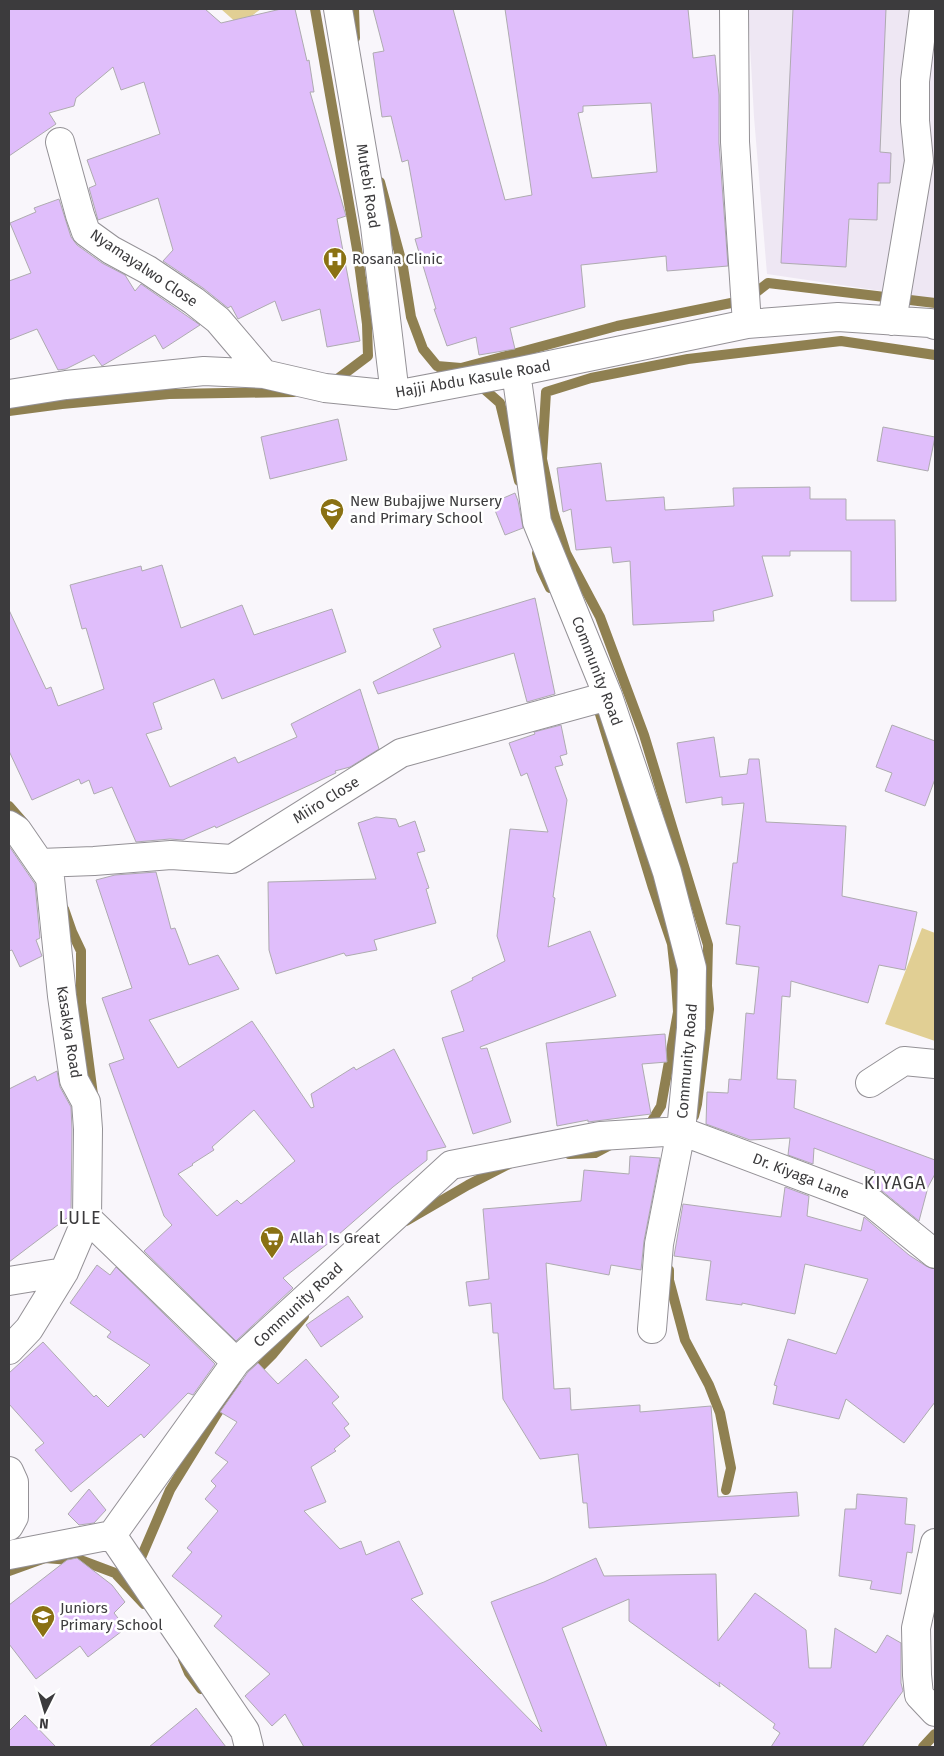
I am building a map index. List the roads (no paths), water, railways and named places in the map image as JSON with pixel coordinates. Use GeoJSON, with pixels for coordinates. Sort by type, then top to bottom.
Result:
{"type":"FeatureCollection","features":[{"type":"Feature","properties":{"kind":"street","name":"Mutebi Road"},"geometry":{"type":"LineString","coordinates":[[338,9],[375,226],[395,395]]}},
{"type":"Feature","properties":{"kind":"street"},"geometry":{"type":"LineString","coordinates":[[734,9],[735,142],[747,324]]}},
{"type":"Feature","properties":{"kind":"street"},"geometry":{"type":"LineString","coordinates":[[892,321],[919,161],[914,81],[924,9]]}},
{"type":"Feature","properties":{"kind":"street"},"geometry":{"type":"LineString","coordinates":[[919,161],[935,133]]}},
{"type":"Feature","properties":{"kind":"street","name":"Nyamayalwo Close"},"geometry":{"type":"LineString","coordinates":[[60,142],[86,232],[111,250],[148,270],[194,301],[218,320],[264,374]]}},
{"type":"Feature","properties":{"kind":"street","name":"Hajji Abdu Kasule Road"},"geometry":{"type":"LineString","coordinates":[[9,394],[66,385],[204,372],[264,374],[325,388],[395,395],[747,324],[838,317],[930,323],[935,325]]}},
{"type":"Feature","properties":{"kind":"street","name":"Community Road"},"geometry":{"type":"LineString","coordinates":[[112,1535],[236,1362],[451,1165],[600,1136],[681,1131],[691,1020],[692,968],[667,872],[608,696],[537,522],[516,372]]}},
{"type":"Feature","properties":{"kind":"street","name":"Miiro Close"},"geometry":{"type":"LineString","coordinates":[[40,863],[171,855],[232,859],[401,753],[608,696]]}},
{"type":"Feature","properties":{"kind":"street","name":"Kasakya Road"},"geometry":{"type":"LineString","coordinates":[[9,825],[18,830],[50,878],[62,996],[74,1080],[86,1102],[88,1129],[87,1218],[64,1272],[29,1329],[9,1350]]}},
{"type":"Feature","properties":{"kind":"street"},"geometry":{"type":"LineString","coordinates":[[870,1083],[904,1061],[935,1064]]}},
{"type":"Feature","properties":{"kind":"street"},"geometry":{"type":"LineString","coordinates":[[652,1329],[659,1244],[681,1131]]}},
{"type":"Feature","properties":{"kind":"street","name":"Dr. Kiyaga Lane"},"geometry":{"type":"LineString","coordinates":[[681,1131],[872,1203],[935,1254]]}},
{"type":"Feature","properties":{"kind":"street"},"geometry":{"type":"LineString","coordinates":[[87,1218],[236,1362]]}},
{"type":"Feature","properties":{"kind":"street"},"geometry":{"type":"LineString","coordinates":[[9,1282],[64,1272]]}},
{"type":"Feature","properties":{"kind":"street"},"geometry":{"type":"LineString","coordinates":[[9,1472],[14,1482],[14,1517],[9,1526]]}},
{"type":"Feature","properties":{"kind":"street"},"geometry":{"type":"LineString","coordinates":[[9,1555],[112,1535],[245,1731],[250,1747]]}},
{"type":"Feature","properties":{"kind":"street"},"geometry":{"type":"LineString","coordinates":[[935,1543],[916,1628],[919,1695],[935,1712]]}},
{"type":"Feature","properties":{"kind":"waterway"},"geometry":{"type":"LineString","coordinates":[[315,9],[358,255],[367,324],[368,356],[332,383]]}},
{"type":"Feature","properties":{"kind":"waterway"},"geometry":{"type":"LineString","coordinates":[[354,9],[355,38]]}},
{"type":"Feature","properties":{"kind":"waterway"},"geometry":{"type":"LineString","coordinates":[[380,182],[403,267],[411,317],[423,349],[437,366],[461,368],[617,326],[746,300],[768,283],[935,303]]}},
{"type":"Feature","properties":{"kind":"waterway"},"geometry":{"type":"LineString","coordinates":[[694,1116],[709,1009],[707,986],[708,945],[644,735],[600,617],[566,553],[553,511],[542,459],[546,392],[591,378],[688,359],[841,341],[935,355]]}},
{"type":"Feature","properties":{"kind":"waterway"},"geometry":{"type":"LineString","coordinates":[[437,366],[457,378]]}},
{"type":"Feature","properties":{"kind":"waterway"},"geometry":{"type":"LineString","coordinates":[[476,385],[483,388],[500,403],[519,481]]}},
{"type":"Feature","properties":{"kind":"waterway"},"geometry":{"type":"LineString","coordinates":[[9,411],[169,394],[294,392]]}},
{"type":"Feature","properties":{"kind":"waterway"},"geometry":{"type":"LineString","coordinates":[[537,553],[541,569],[550,588]]}},
{"type":"Feature","properties":{"kind":"waterway"},"geometry":{"type":"LineString","coordinates":[[596,701],[672,944],[678,1012],[661,1106],[650,1124],[645,1127]]}},
{"type":"Feature","properties":{"kind":"waterway"},"geometry":{"type":"LineString","coordinates":[[9,806],[23,822]]}},
{"type":"Feature","properties":{"kind":"waterway"},"geometry":{"type":"LineString","coordinates":[[64,909],[81,951],[81,1003],[93,1095]]}},
{"type":"Feature","properties":{"kind":"waterway"},"geometry":{"type":"LineString","coordinates":[[569,1154],[595,1153],[612,1144]]}},
{"type":"Feature","properties":{"kind":"waterway"},"geometry":{"type":"LineString","coordinates":[[406,1221],[509,1164]]}},
{"type":"Feature","properties":{"kind":"waterway"},"geometry":{"type":"LineString","coordinates":[[669,1270],[669,1280],[685,1340],[709,1385],[720,1413],[731,1468],[726,1490]]}},
{"type":"Feature","properties":{"kind":"waterway"},"geometry":{"type":"LineString","coordinates":[[253,1374],[272,1355],[304,1316]]}},
{"type":"Feature","properties":{"kind":"waterway"},"geometry":{"type":"LineString","coordinates":[[139,1566],[170,1490],[223,1404],[241,1386]]}},
{"type":"Feature","properties":{"kind":"waterway"},"geometry":{"type":"LineString","coordinates":[[9,1571],[45,1558],[83,1561],[115,1573],[144,1604]]}},
{"type":"Feature","properties":{"kind":"waterway"},"geometry":{"type":"LineString","coordinates":[[183,1659],[189,1673],[201,1689]]}},
{"type":"Feature","properties":{"kind":"waterway"},"geometry":{"type":"LineString","coordinates":[[923,1747],[935,1734]]}},
{"type":"Feature","properties":{"kind":"place","name":"Rosana Clinic"},"geometry":{"type":"Point","coordinates":[335,280]}},
{"type":"Feature","properties":{"kind":"place","name":"New Bubajjwe Nursery and Primary School"},"geometry":{"type":"Point","coordinates":[332,531]}},
{"type":"Feature","properties":{"kind":"place","name":"Allah Is Great"},"geometry":{"type":"Point","coordinates":[272,1259]}},
{"type":"Feature","properties":{"kind":"place","name":"Juniors Primary School"},"geometry":{"type":"Point","coordinates":[43,1638]}},
{"type":"Feature","properties":{"kind":"district","name":"KIYAGA"},"geometry":{"type":"Point","coordinates":[895,1183]}},
{"type":"Feature","properties":{"kind":"district","name":"LULE"},"geometry":{"type":"Point","coordinates":[80,1218]}}]}
